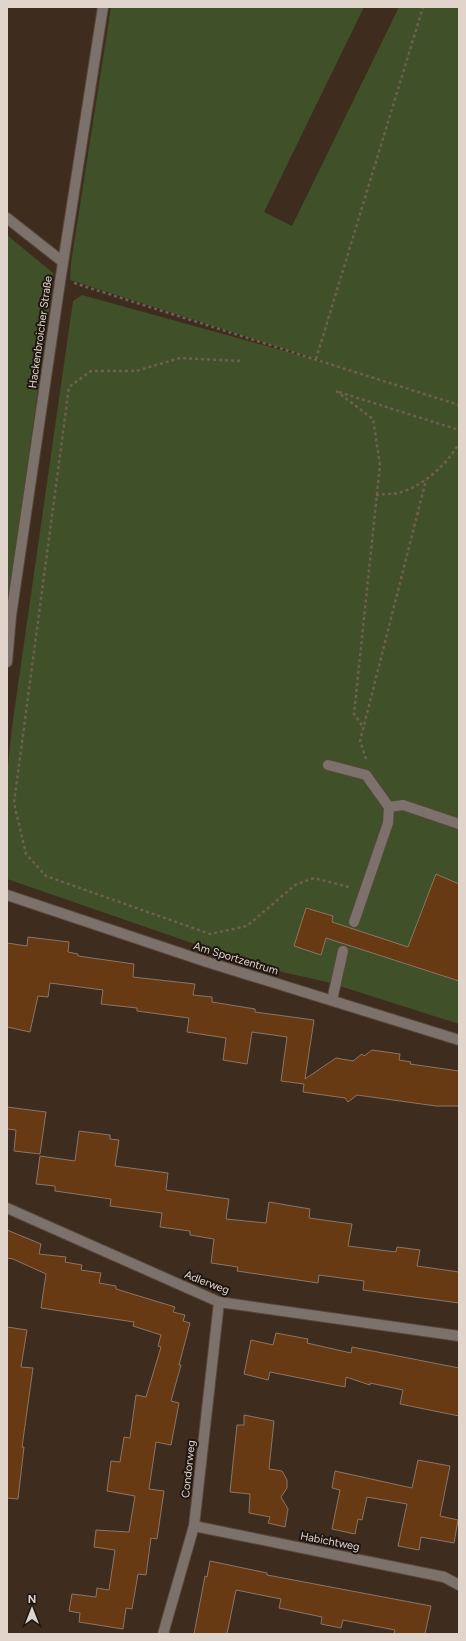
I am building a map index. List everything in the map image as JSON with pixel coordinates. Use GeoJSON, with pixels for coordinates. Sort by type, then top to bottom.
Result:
{"type":"FeatureCollection","features":[{"type":"Feature","properties":{"kind":"street","name":"Hackenbroicher Straße"},"geometry":{"type":"LineString","coordinates":[[7,662],[11,616],[60,279],[103,7]]}},
{"type":"Feature","properties":{"kind":"street"},"geometry":{"type":"LineString","coordinates":[[7,218],[63,262]]}},
{"type":"Feature","properties":{"kind":"street"},"geometry":{"type":"LineString","coordinates":[[328,765],[366,775],[389,807],[388,823],[354,922]]}},
{"type":"Feature","properties":{"kind":"street"},"geometry":{"type":"LineString","coordinates":[[389,807],[403,805],[459,824]]}},
{"type":"Feature","properties":{"kind":"street","name":"Am Sportzentrum"},"geometry":{"type":"LineString","coordinates":[[7,895],[207,962],[459,1040]]}},
{"type":"Feature","properties":{"kind":"street"},"geometry":{"type":"LineString","coordinates":[[332,1000],[343,951]]}},
{"type":"Feature","properties":{"kind":"street","name":"Adlerweg"},"geometry":{"type":"LineString","coordinates":[[7,1208],[219,1302],[459,1336]]}},
{"type":"Feature","properties":{"kind":"street","name":"Condorweg"},"geometry":{"type":"LineString","coordinates":[[163,1634],[194,1526],[219,1302]]}},
{"type":"Feature","properties":{"kind":"street","name":"Habichtweg"},"geometry":{"type":"LineString","coordinates":[[194,1526],[444,1576],[459,1586]]}},
{"type":"Feature","properties":{"kind":"path"},"geometry":{"type":"LineString","coordinates":[[316,359],[423,7]]}},
{"type":"Feature","properties":{"kind":"path"},"geometry":{"type":"LineString","coordinates":[[60,279],[459,405]]}},
{"type":"Feature","properties":{"kind":"path"},"geometry":{"type":"LineString","coordinates":[[240,361],[180,358],[136,371],[91,371],[69,387],[14,803],[26,854],[46,876],[210,934],[247,926],[295,886],[314,878],[365,892]]}},
{"type":"Feature","properties":{"kind":"path"},"geometry":{"type":"LineString","coordinates":[[364,728],[354,714],[380,466],[373,419],[336,391],[459,430]]}},
{"type":"Feature","properties":{"kind":"path"},"geometry":{"type":"LineString","coordinates":[[376,495],[399,492],[426,480],[444,463],[459,443]]}},
{"type":"Feature","properties":{"kind":"path"},"geometry":{"type":"LineString","coordinates":[[366,759],[360,741],[426,480]]}},
{"type":"Feature","properties":{"kind":"green space"},"geometry":{"type":"Polygon","coordinates":[[[111,7],[364,7],[264,212],[292,226],[399,7],[459,7],[459,1024],[327,982],[282,972],[212,950],[7,879],[7,774],[12,727],[73,301],[82,295],[328,363],[70,280],[71,263],[111,7]]]}},
{"type":"Feature","properties":{"kind":"green space"},"geometry":{"type":"Polygon","coordinates":[[[7,235],[53,273],[53,281],[7,612],[7,235]]]}},
{"type":"Feature","properties":{"kind":"building"},"geometry":{"type":"Polygon","coordinates":[[[436,874],[459,884],[459,981],[326,938],[321,955],[294,946],[306,908],[333,916],[332,922],[408,947],[436,874]]]}},
{"type":"Feature","properties":{"kind":"building"},"geometry":{"type":"Polygon","coordinates":[[[28,937],[69,942],[68,952],[78,954],[78,956],[134,964],[133,977],[195,984],[193,995],[212,997],[212,1002],[255,1009],[255,1012],[314,1020],[305,1079],[336,1058],[353,1061],[362,1054],[364,1056],[372,1050],[400,1054],[399,1060],[411,1062],[410,1064],[459,1071],[459,1106],[436,1106],[357,1095],[348,1102],[345,1098],[303,1092],[304,1084],[281,1081],[287,1037],[252,1032],[247,1064],[223,1060],[226,1038],[187,1032],[189,1018],[137,1011],[137,1008],[101,1004],[103,990],[50,983],[48,997],[38,996],[30,1032],[7,1027],[7,943],[27,946],[28,937]]]}},
{"type":"Feature","properties":{"kind":"building"},"geometry":{"type":"Polygon","coordinates":[[[7,1107],[46,1112],[40,1154],[14,1151],[16,1130],[7,1129],[7,1107]]]}},
{"type":"Feature","properties":{"kind":"building"},"geometry":{"type":"Polygon","coordinates":[[[79,1131],[110,1135],[110,1139],[119,1140],[115,1166],[168,1173],[166,1190],[229,1199],[226,1219],[266,1223],[269,1202],[310,1209],[309,1218],[352,1224],[348,1246],[396,1252],[397,1247],[420,1250],[417,1266],[459,1272],[459,1303],[363,1290],[364,1281],[319,1275],[318,1283],[237,1271],[238,1267],[211,1263],[214,1239],[190,1235],[190,1231],[160,1227],[162,1213],[110,1206],[111,1199],[55,1191],[55,1186],[36,1184],[40,1156],[75,1161],[79,1131]]]}},
{"type":"Feature","properties":{"kind":"building"},"geometry":{"type":"Polygon","coordinates":[[[7,1230],[41,1244],[39,1254],[66,1257],[65,1262],[82,1265],[81,1270],[101,1273],[99,1283],[116,1286],[116,1289],[175,1307],[173,1312],[185,1315],[183,1321],[190,1323],[171,1401],[179,1403],[171,1445],[156,1442],[149,1489],[164,1491],[157,1539],[151,1538],[146,1575],[138,1574],[132,1609],[126,1608],[123,1629],[79,1622],[80,1613],[69,1611],[72,1594],[96,1597],[97,1588],[109,1590],[115,1550],[94,1547],[96,1530],[129,1532],[135,1496],[107,1491],[111,1461],[120,1462],[124,1437],[130,1438],[136,1395],[146,1397],[161,1347],[158,1346],[161,1335],[133,1326],[134,1322],[41,1308],[46,1274],[13,1259],[7,1258],[7,1230]]]}},
{"type":"Feature","properties":{"kind":"building"},"geometry":{"type":"Polygon","coordinates":[[[7,1327],[27,1330],[21,1367],[33,1368],[22,1447],[24,1447],[18,1499],[7,1498],[7,1327]]]}},
{"type":"Feature","properties":{"kind":"building"},"geometry":{"type":"Polygon","coordinates":[[[276,1333],[308,1339],[307,1343],[351,1353],[352,1347],[459,1368],[459,1416],[400,1404],[403,1390],[370,1383],[370,1385],[346,1377],[345,1387],[270,1372],[268,1380],[244,1374],[251,1340],[273,1345],[276,1333]]]}},
{"type":"Feature","properties":{"kind":"building"},"geometry":{"type":"Polygon","coordinates":[[[244,1415],[274,1421],[269,1469],[282,1471],[287,1480],[287,1488],[281,1497],[288,1509],[285,1527],[268,1523],[270,1517],[249,1513],[250,1494],[230,1492],[237,1425],[244,1425],[244,1415]]]}},
{"type":"Feature","properties":{"kind":"building"},"geometry":{"type":"Polygon","coordinates":[[[418,1460],[450,1466],[440,1516],[458,1520],[454,1543],[421,1537],[419,1550],[398,1546],[407,1504],[367,1497],[362,1520],[358,1519],[355,1534],[332,1529],[340,1490],[332,1488],[335,1471],[412,1488],[418,1460]]]}},
{"type":"Feature","properties":{"kind":"building"},"geometry":{"type":"Polygon","coordinates":[[[210,1561],[267,1573],[267,1575],[431,1606],[425,1634],[394,1634],[395,1630],[343,1620],[341,1628],[321,1624],[322,1617],[279,1608],[281,1599],[236,1590],[227,1634],[194,1634],[205,1576],[207,1577],[210,1561]]]}}]}
